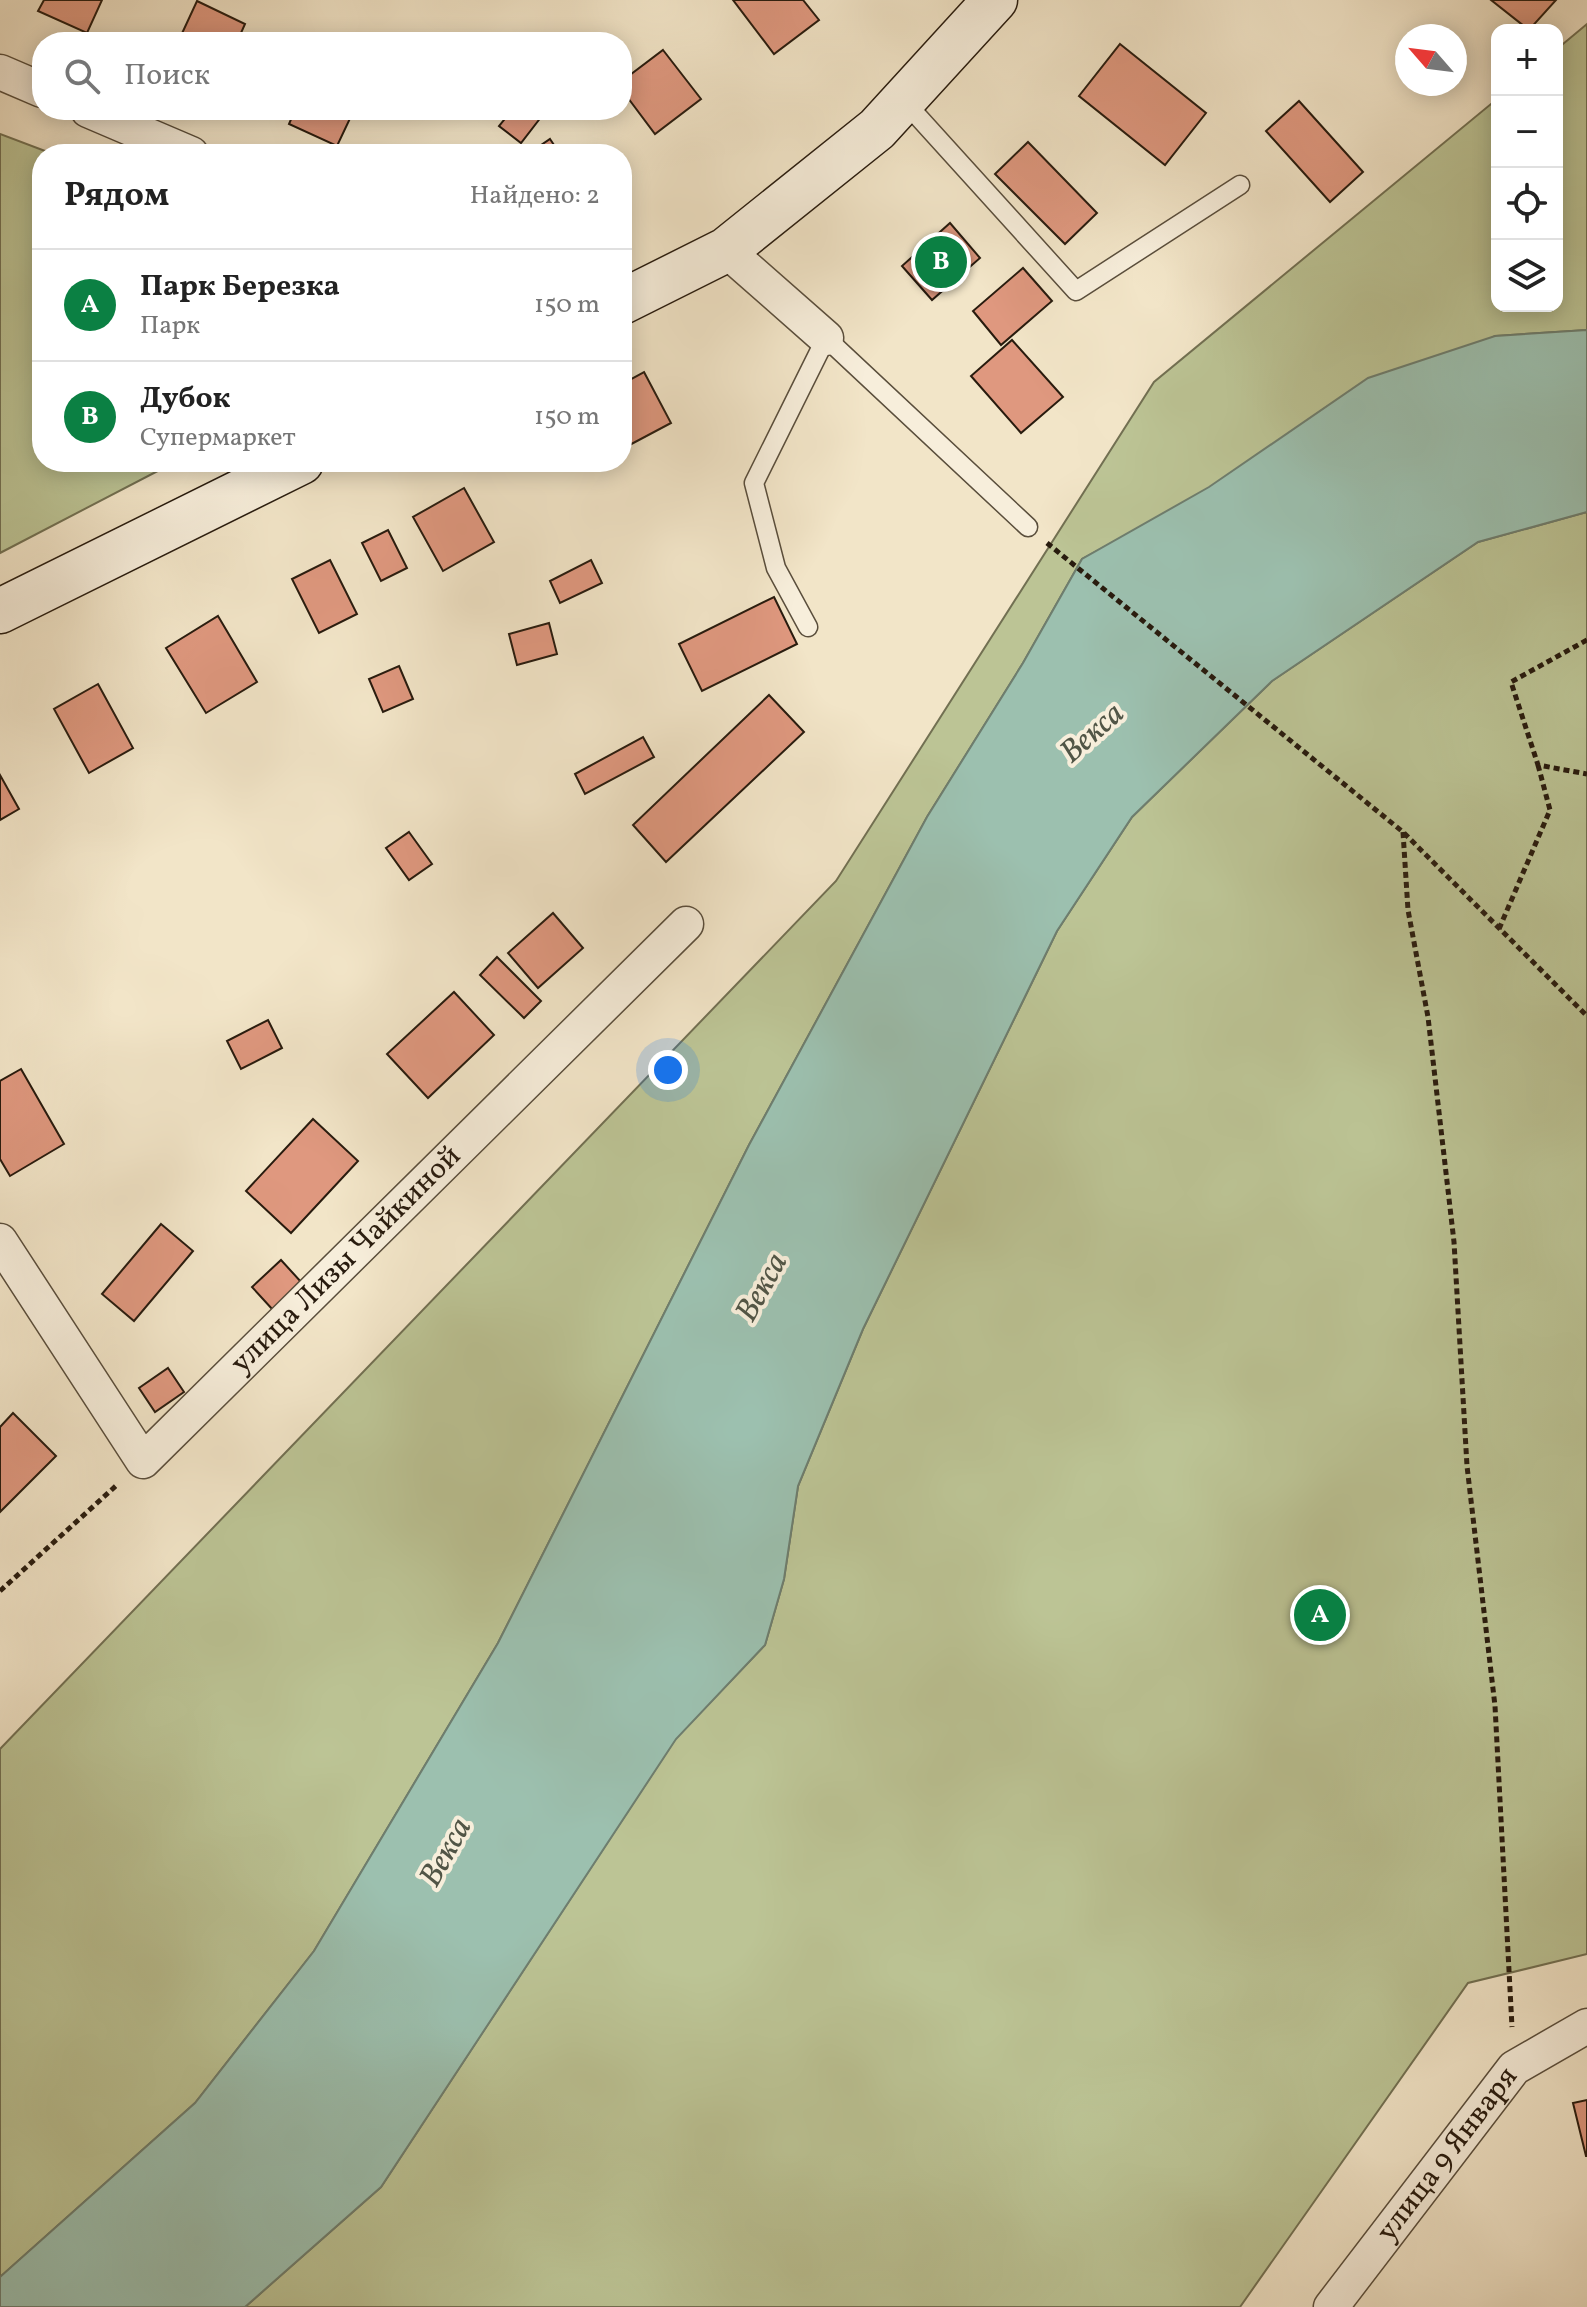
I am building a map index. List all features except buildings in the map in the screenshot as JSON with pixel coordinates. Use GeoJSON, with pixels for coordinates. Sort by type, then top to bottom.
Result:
{"type":"FeatureCollection","features":[{"type":"Feature","properties":{"kind":"main road"},"geometry":{"type":"LineString","coordinates":[[632,297],[726,250],[877,129],[995,0]]}},
{"type":"Feature","properties":{"kind":"main road"},"geometry":{"type":"LineString","coordinates":[[0,611],[281,472]]}},
{"type":"Feature","properties":{"kind":"street"},"geometry":{"type":"LineString","coordinates":[[0,72],[32,86]]}},
{"type":"Feature","properties":{"kind":"street"},"geometry":{"type":"LineString","coordinates":[[111,120],[168,144]]}},
{"type":"Feature","properties":{"kind":"street"},"geometry":{"type":"LineString","coordinates":[[726,250],[826,338]]}},
{"type":"Feature","properties":{"kind":"street","name":"улица Лизы Чайкиной"},"geometry":{"type":"LineString","coordinates":[[143,1461],[686,924]]}},
{"type":"Feature","properties":{"kind":"street"},"geometry":{"type":"LineString","coordinates":[[0,1241],[143,1461]]}},
{"type":"Feature","properties":{"kind":"street","name":"улица 9 Января"},"geometry":{"type":"LineString","coordinates":[[1331,2307],[1514,2068],[1587,2026]]}},
{"type":"Feature","properties":{"kind":"lane"},"geometry":{"type":"LineString","coordinates":[[903,100],[1076,291],[1240,185]]}},
{"type":"Feature","properties":{"kind":"lane"},"geometry":{"type":"LineString","coordinates":[[808,627],[776,568],[754,483],[826,338],[1028,527]]}},
{"type":"Feature","properties":{"kind":"path"},"geometry":{"type":"LineString","coordinates":[[1028,527],[1403,832],[1587,1016]]}},
{"type":"Feature","properties":{"kind":"path"},"geometry":{"type":"LineString","coordinates":[[1499,929],[1550,810],[1511,682],[1587,640]]}},
{"type":"Feature","properties":{"kind":"path"},"geometry":{"type":"LineString","coordinates":[[1538,765],[1587,774]]}},
{"type":"Feature","properties":{"kind":"path"},"geometry":{"type":"LineString","coordinates":[[1403,832],[1408,910],[1428,1017],[1454,1242],[1467,1466],[1495,1706],[1514,2068]]}},
{"type":"Feature","properties":{"kind":"path"},"geometry":{"type":"LineString","coordinates":[[0,1591],[143,1461]]}},
{"type":"Feature","properties":{"kind":"shaded area"},"geometry":{"type":"Polygon","coordinates":[[[1587,24],[1587,330],[1495,336],[1082,559],[1023,663],[927,817],[749,1145],[498,1643],[314,1951],[195,2103],[0,2277],[0,1749],[836,881],[1154,382],[1491,104],[1491,312],[1563,312],[1563,44],[1587,24]]]}},
{"type":"Feature","properties":{"kind":"shaded area"},"geometry":{"type":"Polygon","coordinates":[[[0,134],[32,146],[32,472],[156,472],[0,553],[0,134]]]}},
{"type":"Feature","properties":{"kind":"shaded area"},"geometry":{"type":"Polygon","coordinates":[[[1587,512],[1587,1954],[1468,1983],[1240,2307],[245,2307],[381,2187],[676,1738],[765,1645],[784,1579],[798,1486],[863,1329],[1057,931],[1132,817],[1272,681],[1478,542],[1587,512]]]}},
{"type":"Feature","properties":{"kind":"water","name":"Векса"},"geometry":{"type":"Polygon","coordinates":[[[1587,330],[1587,512],[1478,542],[1272,681],[1132,817],[1057,931],[863,1329],[798,1486],[784,1579],[765,1645],[676,1739],[381,2187],[245,2307],[0,2307],[0,2277],[195,2103],[314,1951],[498,1643],[749,1145],[927,817],[1023,663],[1082,559],[1209,487],[1368,378],[1495,336],[1587,330]]]}},
{"type":"Feature","properties":{"kind":"place","name":"Дубок"},"geometry":{"type":"Point","coordinates":[941,262]}},
{"type":"Feature","properties":{"kind":"place","name":"Парк Березка"},"geometry":{"type":"Point","coordinates":[1320,1615]}}]}
